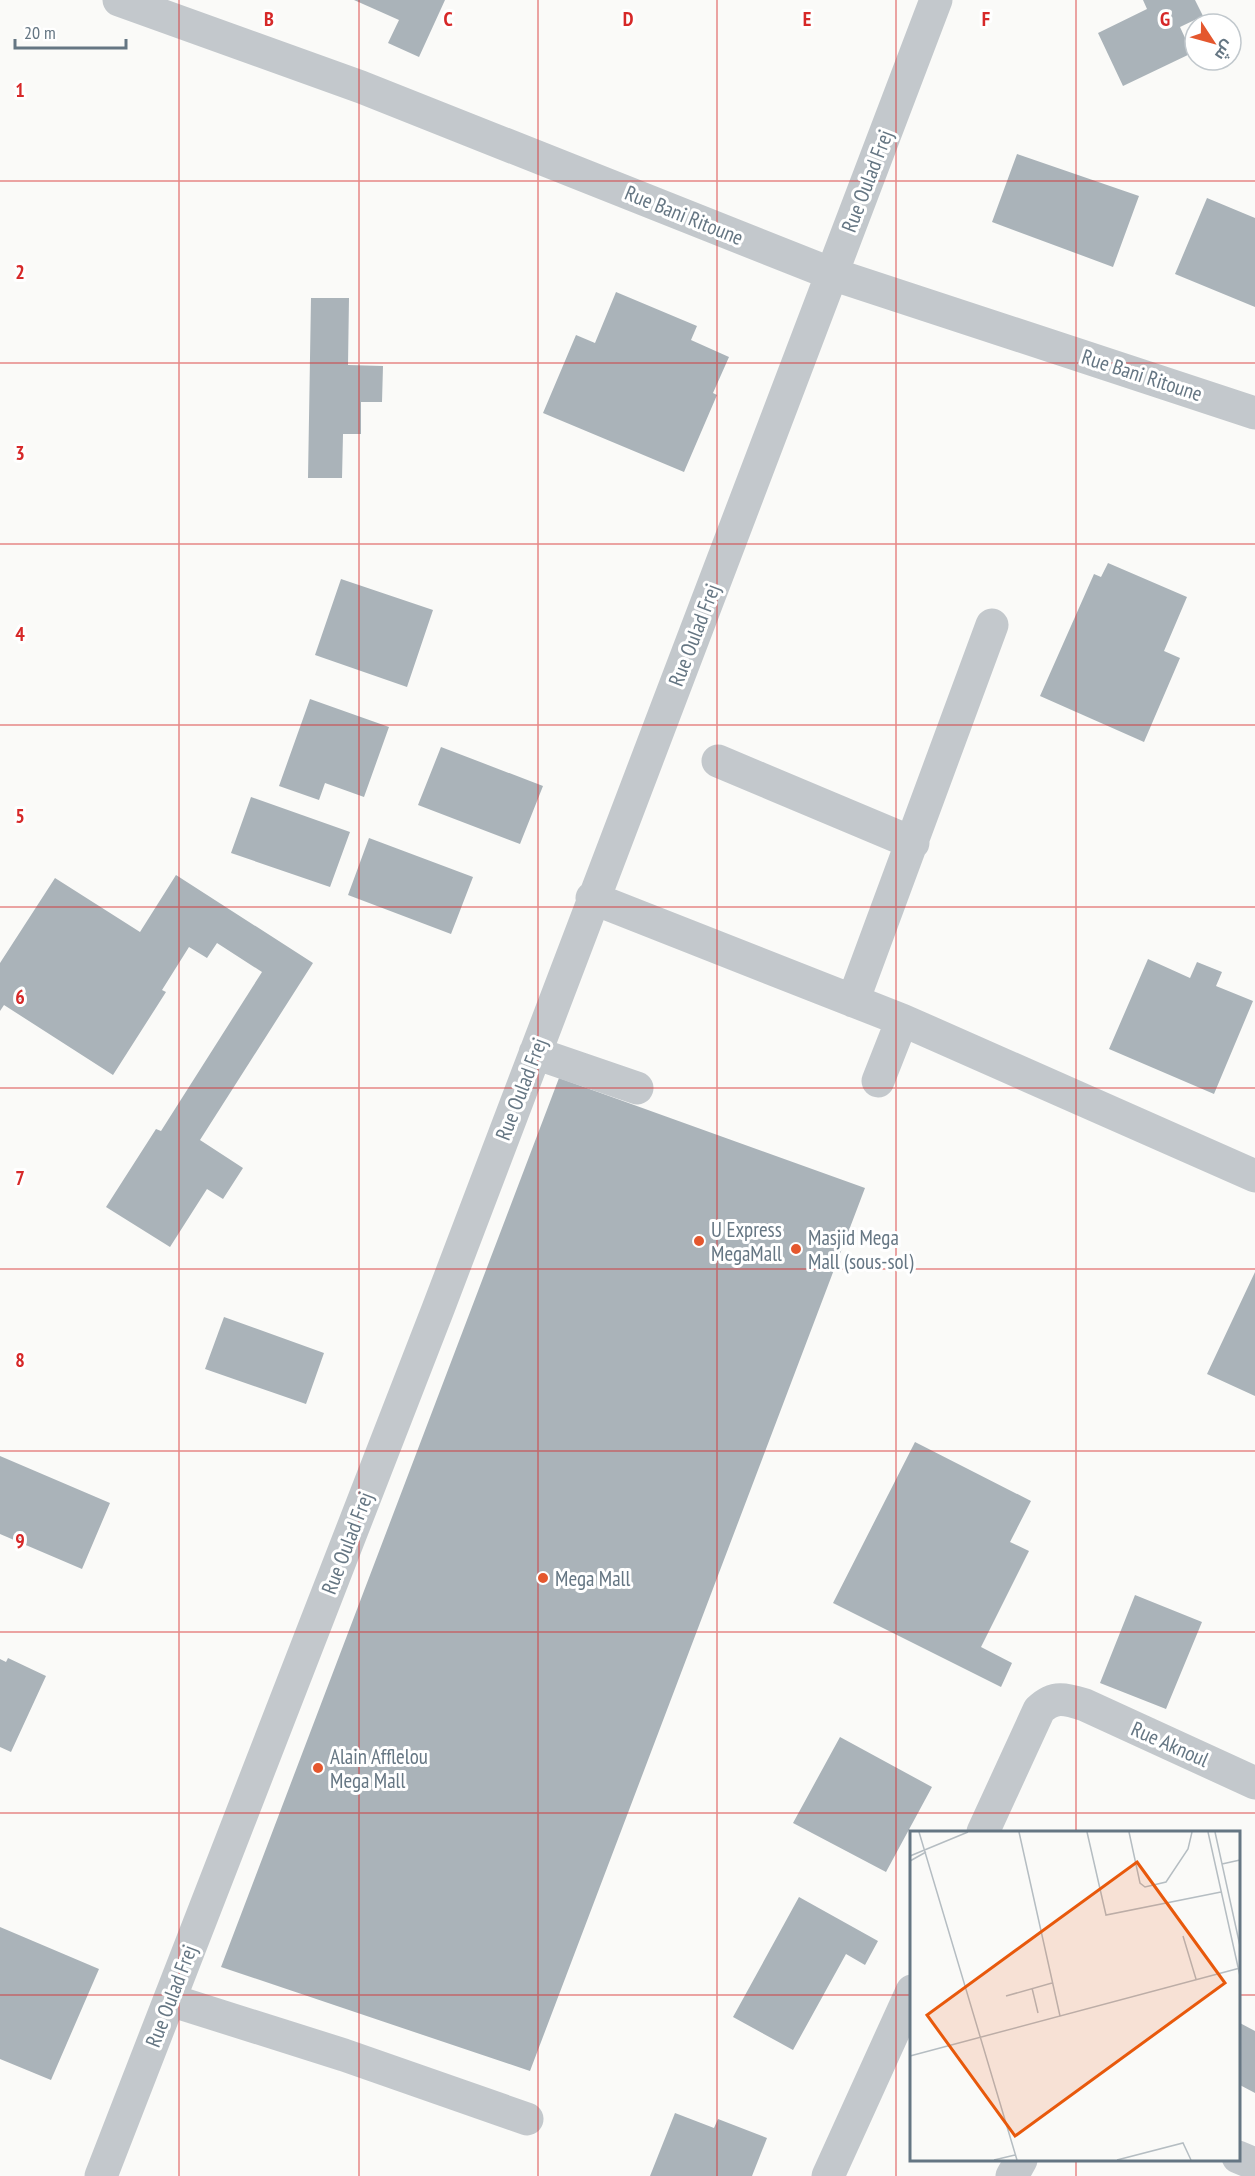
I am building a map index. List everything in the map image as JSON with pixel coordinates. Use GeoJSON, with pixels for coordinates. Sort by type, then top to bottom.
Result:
{"type":"FeatureCollection","features":[{"type":"Feature","properties":{"kind":"street","name":"Rue Bani Ritoune"},"geometry":{"type":"LineString","coordinates":[[119,0],[361,87],[832,274],[1255,413]]}},
{"type":"Feature","properties":{"kind":"street","name":"Rue Oulad Frej"},"geometry":{"type":"LineString","coordinates":[[101,2176],[535,1053],[592,898],[936,0]]}},
{"type":"Feature","properties":{"kind":"street"},"geometry":{"type":"LineString","coordinates":[[853,1001],[992,625]]}},
{"type":"Feature","properties":{"kind":"street"},"geometry":{"type":"LineString","coordinates":[[718,760],[913,843]]}},
{"type":"Feature","properties":{"kind":"street"},"geometry":{"type":"LineString","coordinates":[[592,898],[902,1020],[1255,1176]]}},
{"type":"Feature","properties":{"kind":"street"},"geometry":{"type":"LineString","coordinates":[[878,1081],[902,1020]]}},
{"type":"Feature","properties":{"kind":"street"},"geometry":{"type":"LineString","coordinates":[[535,1053],[637,1088]]}},
{"type":"Feature","properties":{"kind":"street","name":"Rue Aknoul"},"geometry":{"type":"LineString","coordinates":[[984,1831],[1039,1710],[1047,1702],[1056,1699],[1066,1699],[1085,1705],[1255,1783]]}},
{"type":"Feature","properties":{"kind":"street"},"geometry":{"type":"LineString","coordinates":[[828,2176],[910,1995]]}},
{"type":"Feature","properties":{"kind":"street"},"geometry":{"type":"LineString","coordinates":[[170,2000],[344,2055],[527,2119]]}},
{"type":"Feature","properties":{"kind":"street"},"geometry":{"type":"LineString","coordinates":[[1240,2157],[1255,2164]]}},
{"type":"Feature","properties":{"kind":"street"},"geometry":{"type":"LineString","coordinates":[[1012,2176],[1020,2161]]}},
{"type":"Feature","properties":{"kind":"building"},"geometry":{"type":"Polygon","coordinates":[[[354,0],[445,0],[419,57],[388,43],[399,20],[354,0]]]}},
{"type":"Feature","properties":{"kind":"building"},"geometry":{"type":"Polygon","coordinates":[[[1143,0],[1195,0],[1201,12],[1183,12],[1183,26],[1180,27],[1183,34],[1183,57],[1123,86],[1098,33],[1147,9],[1143,0]]]}},
{"type":"Feature","properties":{"kind":"building"},"geometry":{"type":"Polygon","coordinates":[[[1017,154],[1139,196],[1113,267],[992,222],[1017,154]]]}},
{"type":"Feature","properties":{"kind":"building"},"geometry":{"type":"Polygon","coordinates":[[[1207,198],[1255,218],[1255,307],[1175,274],[1207,198]]]}},
{"type":"Feature","properties":{"kind":"building"},"geometry":{"type":"Polygon","coordinates":[[[616,292],[697,326],[691,340],[729,357],[713,393],[717,395],[684,472],[543,413],[576,335],[595,343],[616,292]]]}},
{"type":"Feature","properties":{"kind":"building"},"geometry":{"type":"Polygon","coordinates":[[[311,298],[349,298],[348,365],[383,366],[382,402],[361,402],[361,434],[343,434],[342,478],[308,478],[311,298]]]}},
{"type":"Feature","properties":{"kind":"building"},"geometry":{"type":"Polygon","coordinates":[[[1108,563],[1187,597],[1164,651],[1180,658],[1144,742],[1040,696],[1094,574],[1101,577],[1108,563]]]}},
{"type":"Feature","properties":{"kind":"building"},"geometry":{"type":"Polygon","coordinates":[[[341,579],[433,610],[407,687],[315,655],[341,579]]]}},
{"type":"Feature","properties":{"kind":"building"},"geometry":{"type":"Polygon","coordinates":[[[310,699],[389,727],[364,797],[325,783],[319,800],[279,786],[310,699]]]}},
{"type":"Feature","properties":{"kind":"building"},"geometry":{"type":"Polygon","coordinates":[[[441,747],[543,786],[520,844],[418,805],[441,747]]]}},
{"type":"Feature","properties":{"kind":"building"},"geometry":{"type":"Polygon","coordinates":[[[251,797],[350,832],[330,887],[231,853],[251,797]]]}},
{"type":"Feature","properties":{"kind":"building"},"geometry":{"type":"Polygon","coordinates":[[[369,838],[473,877],[451,934],[348,895],[369,838]]]}},
{"type":"Feature","properties":{"kind":"building"},"geometry":{"type":"Polygon","coordinates":[[[176,875],[313,963],[200,1140],[243,1168],[223,1199],[207,1189],[170,1247],[106,1207],[156,1129],[161,1131],[262,972],[217,943],[207,958],[189,947],[162,990],[166,992],[113,1075],[4,1005],[0,1011],[0,963],[55,878],[140,932],[176,875]]]}},
{"type":"Feature","properties":{"kind":"building"},"geometry":{"type":"Polygon","coordinates":[[[1148,959],[1190,978],[1197,962],[1222,972],[1216,986],[1253,1001],[1214,1094],[1109,1049],[1148,959]]]}},
{"type":"Feature","properties":{"kind":"building","name":"Mega Mall"},"geometry":{"type":"Polygon","coordinates":[[[559,1078],[865,1188],[530,2071],[221,1967],[559,1078]]]}},
{"type":"Feature","properties":{"kind":"building"},"geometry":{"type":"Polygon","coordinates":[[[1255,1272],[1255,1396],[1207,1374],[1255,1272]]]}},
{"type":"Feature","properties":{"kind":"building"},"geometry":{"type":"Polygon","coordinates":[[[224,1317],[324,1353],[306,1404],[205,1369],[224,1317]]]}},
{"type":"Feature","properties":{"kind":"building"},"geometry":{"type":"Polygon","coordinates":[[[915,1442],[1031,1501],[1010,1542],[1029,1551],[981,1647],[1012,1663],[1001,1687],[833,1603],[915,1442]]]}},
{"type":"Feature","properties":{"kind":"building"},"geometry":{"type":"Polygon","coordinates":[[[0,1456],[110,1503],[82,1569],[0,1534],[0,1456]]]}},
{"type":"Feature","properties":{"kind":"building"},"geometry":{"type":"Polygon","coordinates":[[[1135,1595],[1202,1622],[1166,1709],[1100,1683],[1135,1595]]]}},
{"type":"Feature","properties":{"kind":"building"},"geometry":{"type":"Polygon","coordinates":[[[8,1658],[46,1676],[11,1752],[0,1747],[0,1659],[6,1662],[8,1658]]]}},
{"type":"Feature","properties":{"kind":"building"},"geometry":{"type":"Polygon","coordinates":[[[840,1737],[932,1787],[886,1872],[793,1823],[840,1737]]]}},
{"type":"Feature","properties":{"kind":"building"},"geometry":{"type":"Polygon","coordinates":[[[799,1897],[878,1941],[865,1965],[846,1954],[793,2050],[733,2017],[799,1897]]]}},
{"type":"Feature","properties":{"kind":"building"},"geometry":{"type":"Polygon","coordinates":[[[0,1927],[99,1969],[51,2080],[0,2059],[0,1927]]]}},
{"type":"Feature","properties":{"kind":"building"},"geometry":{"type":"Polygon","coordinates":[[[1240,2023],[1255,2031],[1255,2093],[1240,2085],[1240,2023]]]}},
{"type":"Feature","properties":{"kind":"building"},"geometry":{"type":"Polygon","coordinates":[[[675,2113],[714,2128],[718,2119],[767,2138],[752,2176],[650,2176],[675,2113]]]}},
{"type":"Feature","properties":{"kind":"place","name":"U Express MegaMall"},"geometry":{"type":"Point","coordinates":[699,1241]}},
{"type":"Feature","properties":{"kind":"place","name":"Masjid Mega Mall (sous-sol)"},"geometry":{"type":"Point","coordinates":[796,1249]}},
{"type":"Feature","properties":{"kind":"place","name":"Mega Mall"},"geometry":{"type":"Point","coordinates":[543,1578]}},
{"type":"Feature","properties":{"kind":"place","name":"Alain Afflelou Mega Mall"},"geometry":{"type":"Point","coordinates":[318,1768]}}]}
